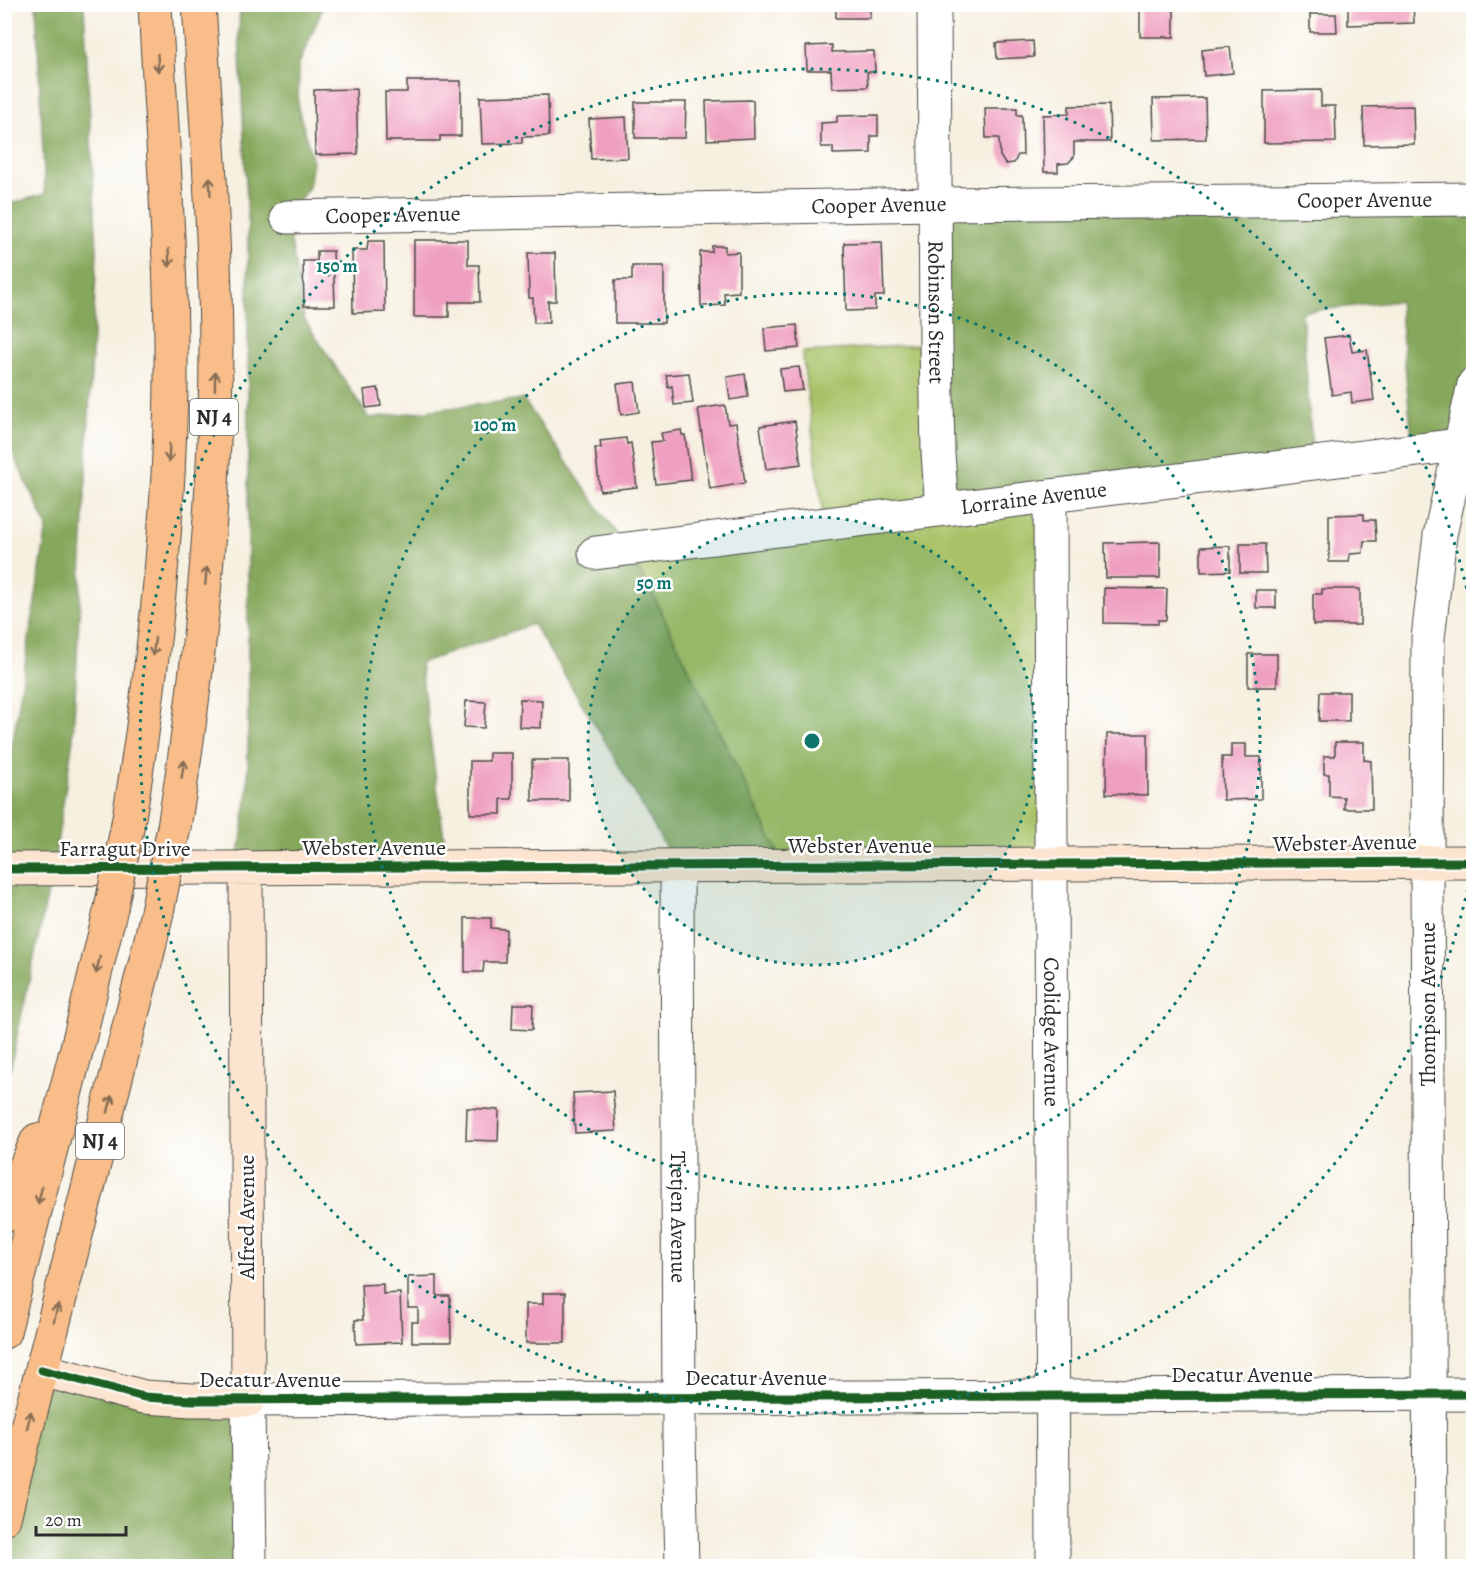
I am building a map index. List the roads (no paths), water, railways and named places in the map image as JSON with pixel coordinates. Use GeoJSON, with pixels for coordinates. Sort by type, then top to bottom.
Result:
{"type":"FeatureCollection","features":[{"type":"Feature","properties":{"kind":"highway","name":"NJ 4"},"geometry":{"type":"LineString","coordinates":[[4,1332],[111,908],[128,824],[150,681],[162,566],[170,426],[170,290],[155,4]]}},
{"type":"Feature","properties":{"kind":"highway","name":"NJ 4"},"geometry":{"type":"LineString","coordinates":[[4,1518],[157,912],[174,827],[199,646],[214,452],[216,344],[199,4]]}},
{"type":"Feature","properties":{"kind":"highway"},"geometry":{"type":"LineString","coordinates":[[4,1216],[80,1036]]}},
{"type":"Feature","properties":{"kind":"street","name":"Robinson Street"},"geometry":{"type":"LineString","coordinates":[[934,4],[934,204],[938,442],[942,509]]}},
{"type":"Feature","properties":{"kind":"street","name":"Cooper Avenue"},"geometry":{"type":"LineString","coordinates":[[286,217],[934,204],[1473,199]]}},
{"type":"Feature","properties":{"kind":"street","name":"Thompson Avenue"},"geometry":{"type":"LineString","coordinates":[[1430,1566],[1428,666],[1431,606],[1440,535],[1466,444],[1473,384]]}},
{"type":"Feature","properties":{"kind":"street","name":"Lorraine Avenue"},"geometry":{"type":"LineString","coordinates":[[595,553],[1466,444]]}},
{"type":"Feature","properties":{"kind":"street","name":"Coolidge Avenue"},"geometry":{"type":"LineString","coordinates":[[1050,496],[1053,1566]]}},
{"type":"Feature","properties":{"kind":"street","name":"Webster Avenue"},"geometry":{"type":"LineString","coordinates":[[246,867],[1473,862]]}},
{"type":"Feature","properties":{"kind":"street","name":"Farragut Drive"},"geometry":{"type":"LineString","coordinates":[[4,869],[246,867]]}},
{"type":"Feature","properties":{"kind":"street","name":"Alfred Avenue"},"geometry":{"type":"LineString","coordinates":[[246,867],[250,1566]]}},
{"type":"Feature","properties":{"kind":"street","name":"Tietjen Avenue"},"geometry":{"type":"LineString","coordinates":[[677,867],[682,1566]]}},
{"type":"Feature","properties":{"kind":"street","name":"Decatur Avenue"},"geometry":{"type":"LineString","coordinates":[[42,1370],[144,1397],[192,1400],[1473,1394]]}}]}
